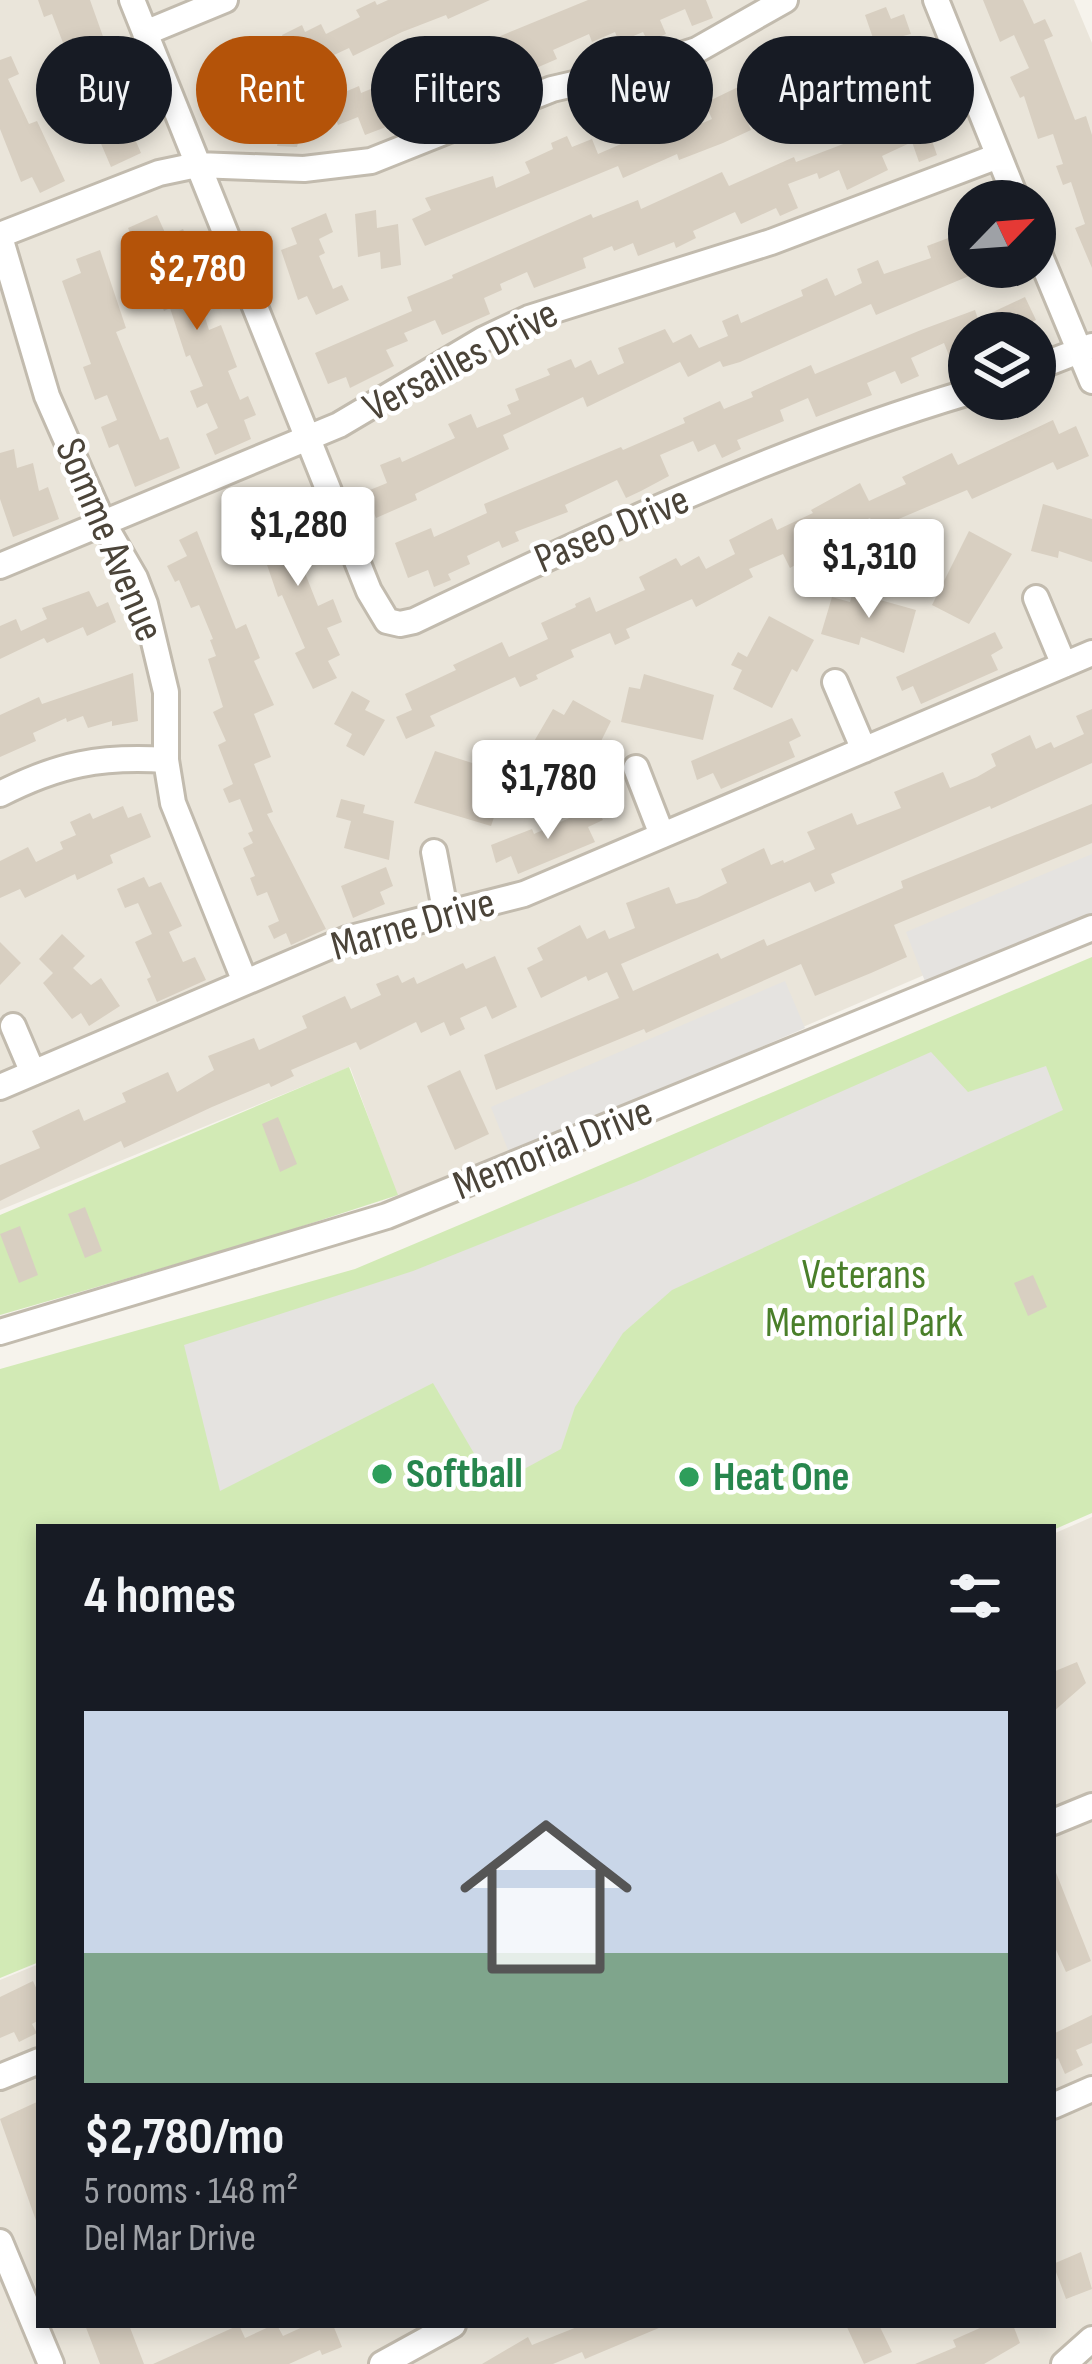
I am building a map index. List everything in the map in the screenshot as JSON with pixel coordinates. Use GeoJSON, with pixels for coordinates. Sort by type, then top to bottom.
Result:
{"type":"FeatureCollection","features":[{"type":"Feature","properties":{"kind":"street"},"geometry":{"type":"LineString","coordinates":[[132,0],[307,438]]}},
{"type":"Feature","properties":{"kind":"street"},"geometry":{"type":"LineString","coordinates":[[146,33],[225,0]]}},
{"type":"Feature","properties":{"kind":"street"},"geometry":{"type":"LineString","coordinates":[[0,236],[140,180],[197,164],[304,169],[371,160],[552,88],[697,50],[784,0]]}},
{"type":"Feature","properties":{"kind":"street"},"geometry":{"type":"LineString","coordinates":[[935,0],[1008,180]]}},
{"type":"Feature","properties":{"kind":"street","name":"Versailles Drive"},"geometry":{"type":"LineString","coordinates":[[0,566],[307,438],[374,406],[484,339],[529,318],[772,242],[998,156]]}},
{"type":"Feature","properties":{"kind":"street","name":"Somme Avenue"},"geometry":{"type":"LineString","coordinates":[[0,236],[35,365],[102,521],[135,578],[160,660],[168,719],[166,760],[180,825],[245,982]]}},
{"type":"Feature","properties":{"kind":"street"},"geometry":{"type":"LineString","coordinates":[[1056,287],[1086,348],[1092,381]]}},
{"type":"Feature","properties":{"kind":"street"},"geometry":{"type":"LineString","coordinates":[[1056,360],[1086,348]]}},
{"type":"Feature","properties":{"kind":"street","name":"Paseo Drive"},"geometry":{"type":"LineString","coordinates":[[307,438],[377,609],[394,624],[414,620],[596,535],[848,432],[948,399]]}},
{"type":"Feature","properties":{"kind":"street"},"geometry":{"type":"LineString","coordinates":[[1036,598],[1064,665]]}},
{"type":"Feature","properties":{"kind":"street","name":"Marne Drive"},"geometry":{"type":"LineString","coordinates":[[0,1087],[347,939],[524,894],[1092,653]]}},
{"type":"Feature","properties":{"kind":"street"},"geometry":{"type":"LineString","coordinates":[[836,682],[864,750]]}},
{"type":"Feature","properties":{"kind":"street"},"geometry":{"type":"LineString","coordinates":[[0,794],[45,772],[82,761],[166,760]]}},
{"type":"Feature","properties":{"kind":"street"},"geometry":{"type":"LineString","coordinates":[[636,768],[662,835]]}},
{"type":"Feature","properties":{"kind":"street"},"geometry":{"type":"LineString","coordinates":[[434,852],[446,915]]}},
{"type":"Feature","properties":{"kind":"street","name":"Memorial Drive"},"geometry":{"type":"LineString","coordinates":[[0,1331],[387,1216],[1092,928]]}},
{"type":"Feature","properties":{"kind":"street"},"geometry":{"type":"LineString","coordinates":[[14,1026],[33,1073]]}},
{"type":"Feature","properties":{"kind":"street"},"geometry":{"type":"LineString","coordinates":[[1056,1821],[1092,1806]]}},
{"type":"Feature","properties":{"kind":"street"},"geometry":{"type":"LineString","coordinates":[[0,2077],[36,2062]]}},
{"type":"Feature","properties":{"kind":"street"},"geometry":{"type":"LineString","coordinates":[[1056,2104],[1092,2089]]}},
{"type":"Feature","properties":{"kind":"street"},"geometry":{"type":"LineString","coordinates":[[0,2242],[51,2364]]}},
{"type":"Feature","properties":{"kind":"street"},"geometry":{"type":"LineString","coordinates":[[387,2363],[448,2328]]}},
{"type":"Feature","properties":{"kind":"street"},"geometry":{"type":"LineString","coordinates":[[1064,2364],[1092,2339]]}},
{"type":"Feature","properties":{"kind":"shaded area"},"geometry":{"type":"Polygon","coordinates":[[[0,0],[1074,0],[1092,43],[1092,903],[437,1184],[397,1195],[350,1067],[0,1210],[0,0]]]}},
{"type":"Feature","properties":{"kind":"shaded area"},"geometry":{"type":"Polygon","coordinates":[[[1092,854],[1092,914],[926,984],[906,932],[1092,854]]]}},
{"type":"Feature","properties":{"kind":"shaded area"},"geometry":{"type":"Polygon","coordinates":[[[785,981],[805,1028],[510,1155],[491,1107],[785,981]]]}},
{"type":"Feature","properties":{"kind":"shaded area"},"geometry":{"type":"Polygon","coordinates":[[[931,1052],[968,1092],[1046,1066],[1063,1110],[672,1290],[623,1333],[575,1407],[561,1449],[493,1486],[433,1383],[220,1491],[184,1345],[413,1271],[641,1180],[931,1052]]]}},
{"type":"Feature","properties":{"kind":"shaded area"},"geometry":{"type":"Polygon","coordinates":[[[1092,1517],[1092,2364],[0,2364],[0,1980],[36,1965],[36,2328],[1056,2328],[1056,1533],[1092,1517]]]}},
{"type":"Feature","properties":{"kind":"green space","name":"Veterans Memorial Park"},"geometry":{"type":"Polygon","coordinates":[[[1092,957],[1092,1513],[1056,1529],[1056,1524],[36,1524],[36,1963],[0,1978],[0,1369],[355,1269],[1092,957]]]}},
{"type":"Feature","properties":{"kind":"green space"},"geometry":{"type":"Polygon","coordinates":[[[349,1067],[398,1195],[0,1315],[0,1215],[349,1067]]]}},
{"type":"Feature","properties":{"kind":"building"},"geometry":{"type":"Polygon","coordinates":[[[38,0],[90,0],[103,36],[60,36],[52,14],[44,17],[38,0]]]}},
{"type":"Feature","properties":{"kind":"building"},"geometry":{"type":"Polygon","coordinates":[[[388,0],[490,0],[394,36],[371,36],[371,47],[353,56],[347,49],[347,36],[282,35],[302,25],[305,32],[321,24],[326,34],[360,17],[356,10],[375,1],[377,5],[388,0]]]}},
{"type":"Feature","properties":{"kind":"building"},"geometry":{"type":"Polygon","coordinates":[[[588,0],[706,0],[713,18],[692,26],[685,9],[660,20],[666,34],[662,36],[643,32],[617,36],[615,32],[567,36],[567,44],[553,50],[557,59],[543,65],[543,36],[500,36],[588,0]]]}},
{"type":"Feature","properties":{"kind":"building"},"geometry":{"type":"Polygon","coordinates":[[[983,0],[1023,0],[1034,24],[1045,19],[1053,36],[1044,40],[1075,120],[1086,116],[1092,135],[1092,268],[1075,228],[1085,224],[1071,182],[1063,185],[1056,166],[1063,164],[1053,134],[1038,139],[1024,96],[1020,98],[1010,77],[1029,68],[1014,35],[1000,42],[983,0]]]}},
{"type":"Feature","properties":{"kind":"building"},"geometry":{"type":"Polygon","coordinates":[[[886,7],[891,19],[904,14],[911,34],[872,36],[865,15],[886,7]]]}},
{"type":"Feature","properties":{"kind":"building"},"geometry":{"type":"Polygon","coordinates":[[[11,56],[19,74],[8,79],[29,124],[36,121],[36,144],[48,144],[65,181],[40,193],[32,177],[21,182],[0,129],[0,60],[11,56]]]}},
{"type":"Feature","properties":{"kind":"building"},"geometry":{"type":"Polygon","coordinates":[[[359,86],[361,93],[371,89],[371,133],[365,135],[358,117],[347,121],[347,91],[359,86]]]}},
{"type":"Feature","properties":{"kind":"building"},"geometry":{"type":"Polygon","coordinates":[[[737,87],[737,136],[723,143],[679,160],[677,154],[623,178],[618,166],[425,246],[412,219],[431,210],[425,198],[493,176],[496,188],[530,173],[525,162],[553,149],[551,143],[567,136],[572,147],[594,144],[598,154],[621,144],[713,144],[713,99],[737,87]]]}},
{"type":"Feature","properties":{"kind":"building"},"geometry":{"type":"Polygon","coordinates":[[[101,144],[137,144],[141,153],[111,167],[101,144]]]}},
{"type":"Feature","properties":{"kind":"building"},"geometry":{"type":"Polygon","coordinates":[[[843,144],[908,144],[882,156],[888,170],[847,190],[839,170],[788,184],[798,208],[780,216],[776,208],[741,224],[735,212],[693,231],[696,238],[676,248],[674,242],[638,256],[633,243],[614,251],[612,246],[583,258],[586,268],[534,288],[527,272],[500,284],[502,290],[484,298],[490,314],[442,335],[435,320],[404,333],[408,341],[386,350],[394,366],[350,388],[346,377],[328,384],[315,353],[412,311],[407,297],[452,275],[591,214],[593,218],[638,200],[641,209],[722,172],[729,186],[794,157],[796,162],[843,144]]]}},
{"type":"Feature","properties":{"kind":"building"},"geometry":{"type":"Polygon","coordinates":[[[913,144],[933,144],[937,155],[919,162],[913,144]]]}},
{"type":"Feature","properties":{"kind":"building"},"geometry":{"type":"Polygon","coordinates":[[[376,210],[377,228],[398,224],[401,265],[381,269],[380,252],[358,257],[355,214],[376,210]]]}},
{"type":"Feature","properties":{"kind":"building"},"geometry":{"type":"Polygon","coordinates":[[[326,213],[333,232],[319,239],[325,253],[319,256],[333,289],[342,285],[349,300],[316,315],[307,296],[298,300],[281,250],[297,244],[291,228],[326,213]]]}},
{"type":"Feature","properties":{"kind":"building"},"geometry":{"type":"Polygon","coordinates":[[[157,215],[167,237],[183,229],[202,277],[193,280],[209,330],[221,325],[237,367],[228,371],[240,400],[248,396],[256,415],[244,420],[251,439],[215,455],[206,434],[218,428],[207,403],[197,408],[190,391],[203,386],[190,355],[186,357],[170,308],[164,311],[151,279],[161,275],[148,245],[137,250],[128,228],[157,215]]]}},
{"type":"Feature","properties":{"kind":"building"},"geometry":{"type":"Polygon","coordinates":[[[948,238],[948,285],[876,315],[871,304],[740,362],[723,367],[720,361],[688,377],[680,362],[587,407],[583,397],[503,435],[509,449],[376,518],[365,492],[387,483],[380,465],[400,457],[402,462],[455,438],[448,424],[471,414],[477,428],[511,414],[507,405],[519,400],[515,389],[550,375],[547,369],[571,359],[575,368],[591,360],[598,375],[624,363],[618,348],[665,329],[673,343],[691,334],[699,348],[728,336],[722,321],[738,314],[741,323],[803,296],[801,290],[827,278],[835,296],[862,283],[857,269],[878,260],[884,274],[931,258],[927,246],[948,238]]]}},
{"type":"Feature","properties":{"kind":"building"},"geometry":{"type":"Polygon","coordinates":[[[100,250],[126,328],[116,332],[160,440],[168,437],[180,468],[135,487],[118,444],[109,448],[101,427],[117,420],[107,395],[95,400],[83,367],[91,364],[62,281],[81,273],[76,259],[100,250]]]}},
{"type":"Feature","properties":{"kind":"building"},"geometry":{"type":"Polygon","coordinates":[[[1025,297],[1032,312],[993,312],[1025,297]]]}},
{"type":"Feature","properties":{"kind":"building"},"geometry":{"type":"Polygon","coordinates":[[[948,320],[948,353],[944,343],[911,358],[919,376],[901,384],[895,371],[867,383],[872,395],[816,417],[808,398],[780,410],[784,421],[737,440],[741,449],[722,458],[715,444],[698,452],[693,441],[660,455],[669,476],[641,491],[626,498],[617,480],[565,505],[568,512],[515,532],[519,541],[502,548],[499,541],[467,556],[470,564],[448,574],[451,580],[434,587],[428,570],[408,578],[395,543],[431,528],[434,537],[487,513],[484,504],[685,423],[683,418],[720,401],[724,409],[811,365],[815,374],[948,320]]]}},
{"type":"Feature","properties":{"kind":"building"},"geometry":{"type":"Polygon","coordinates":[[[1053,420],[1059,434],[1076,426],[1089,456],[1057,470],[1053,462],[972,499],[967,490],[875,529],[870,518],[836,533],[840,540],[790,568],[783,554],[749,569],[753,577],[696,607],[692,599],[626,629],[630,638],[615,645],[610,633],[571,650],[574,657],[536,675],[538,679],[520,687],[515,677],[430,716],[435,726],[406,739],[396,717],[412,710],[405,694],[502,642],[509,657],[548,639],[541,623],[575,604],[590,597],[596,612],[645,590],[639,577],[676,558],[681,566],[699,556],[706,569],[735,554],[729,540],[772,518],[777,530],[860,483],[869,501],[906,484],[902,477],[952,453],[958,465],[1053,420]]]}},
{"type":"Feature","properties":{"kind":"building"},"geometry":{"type":"Polygon","coordinates":[[[14,449],[17,468],[33,463],[39,491],[48,487],[59,519],[13,537],[0,499],[0,453],[14,449]]]}},
{"type":"Feature","properties":{"kind":"building"},"geometry":{"type":"Polygon","coordinates":[[[281,500],[287,520],[300,515],[305,532],[301,534],[313,563],[303,568],[318,606],[333,599],[342,622],[327,628],[340,655],[328,661],[337,678],[313,689],[295,653],[305,648],[282,595],[278,597],[249,512],[281,500]]]}},
{"type":"Feature","properties":{"kind":"building"},"geometry":{"type":"Polygon","coordinates":[[[1043,504],[1092,519],[1092,562],[1059,551],[1058,558],[1031,551],[1043,504]]]}},
{"type":"Feature","properties":{"kind":"building"},"geometry":{"type":"Polygon","coordinates":[[[197,531],[236,629],[246,624],[260,658],[254,661],[274,705],[254,714],[271,757],[254,764],[273,812],[267,814],[326,929],[291,945],[286,933],[274,939],[268,926],[279,921],[267,892],[257,896],[250,878],[255,876],[243,848],[253,843],[248,833],[253,831],[240,799],[229,803],[223,789],[233,784],[218,745],[226,741],[213,712],[223,707],[208,659],[216,656],[213,639],[199,605],[191,608],[167,566],[187,556],[179,540],[197,531]]]}},
{"type":"Feature","properties":{"kind":"building"},"geometry":{"type":"Polygon","coordinates":[[[969,531],[1012,554],[969,624],[932,605],[969,531]]]}},
{"type":"Feature","properties":{"kind":"building"},"geometry":{"type":"Polygon","coordinates":[[[854,588],[916,610],[904,653],[861,637],[859,645],[821,634],[832,597],[850,602],[854,588]]]}},
{"type":"Feature","properties":{"kind":"building"},"geometry":{"type":"Polygon","coordinates":[[[89,591],[97,607],[108,602],[116,622],[87,636],[83,627],[47,643],[44,638],[0,659],[0,626],[16,619],[21,631],[47,619],[42,608],[89,591]]]}},
{"type":"Feature","properties":{"kind":"building"},"geometry":{"type":"Polygon","coordinates":[[[769,616],[814,640],[772,708],[733,689],[742,670],[731,665],[738,652],[747,657],[769,616]]]}},
{"type":"Feature","properties":{"kind":"building"},"geometry":{"type":"Polygon","coordinates":[[[995,632],[1003,648],[991,655],[998,670],[921,704],[913,686],[902,691],[896,677],[995,632]]]}},
{"type":"Feature","properties":{"kind":"building"},"geometry":{"type":"Polygon","coordinates":[[[133,673],[138,721],[112,726],[112,721],[88,728],[83,716],[67,722],[66,718],[33,733],[36,741],[0,757],[0,715],[39,697],[42,704],[133,673]]]}},
{"type":"Feature","properties":{"kind":"building"},"geometry":{"type":"Polygon","coordinates":[[[644,674],[714,695],[703,740],[621,722],[629,687],[640,689],[644,674]]]}},
{"type":"Feature","properties":{"kind":"building"},"geometry":{"type":"Polygon","coordinates":[[[352,691],[370,701],[365,710],[385,720],[364,756],[346,746],[352,734],[334,724],[352,691]]]}},
{"type":"Feature","properties":{"kind":"building"},"geometry":{"type":"Polygon","coordinates":[[[573,700],[611,721],[572,800],[530,779],[541,756],[529,750],[553,709],[564,715],[573,700]]]}},
{"type":"Feature","properties":{"kind":"building"},"geometry":{"type":"Polygon","coordinates":[[[1092,709],[1092,763],[831,874],[835,883],[815,892],[810,882],[621,964],[633,991],[718,953],[721,959],[764,939],[767,946],[903,888],[901,881],[1092,804],[1092,843],[894,925],[907,957],[871,973],[815,996],[801,964],[646,1033],[644,1029],[496,1090],[484,1055],[619,998],[607,972],[588,981],[586,976],[541,998],[527,968],[543,960],[537,948],[580,925],[587,939],[605,930],[609,939],[635,928],[626,903],[669,887],[676,904],[697,898],[727,883],[721,869],[764,848],[771,865],[784,863],[815,849],[807,832],[852,813],[857,825],[901,808],[894,792],[943,772],[950,788],[977,777],[996,766],[991,754],[1030,735],[1036,749],[1051,742],[1054,748],[1084,734],[1076,716],[1092,709]]]}},
{"type":"Feature","properties":{"kind":"building"},"geometry":{"type":"Polygon","coordinates":[[[792,718],[801,736],[789,742],[795,757],[721,789],[713,773],[697,780],[691,761],[792,718]]]}},
{"type":"Feature","properties":{"kind":"building"},"geometry":{"type":"Polygon","coordinates":[[[435,751],[497,771],[491,790],[502,794],[491,826],[414,803],[435,751]]]}},
{"type":"Feature","properties":{"kind":"building"},"geometry":{"type":"Polygon","coordinates":[[[341,799],[365,805],[363,813],[394,821],[389,860],[344,848],[351,821],[336,817],[341,799]]]}},
{"type":"Feature","properties":{"kind":"building"},"geometry":{"type":"Polygon","coordinates":[[[123,806],[128,818],[141,813],[151,837],[110,855],[113,863],[77,880],[75,874],[25,898],[20,889],[0,898],[0,861],[28,847],[36,862],[63,849],[60,842],[76,835],[70,822],[90,813],[93,819],[123,806]]]}},
{"type":"Feature","properties":{"kind":"building"},"geometry":{"type":"Polygon","coordinates":[[[596,806],[603,820],[588,827],[595,842],[518,874],[511,856],[496,863],[491,845],[532,829],[534,834],[596,806]]]}},
{"type":"Feature","properties":{"kind":"building"},"geometry":{"type":"Polygon","coordinates":[[[386,867],[393,886],[380,892],[385,904],[353,918],[341,886],[386,867]]]}},
{"type":"Feature","properties":{"kind":"building"},"geometry":{"type":"Polygon","coordinates":[[[144,877],[149,887],[161,882],[182,926],[169,932],[183,962],[195,957],[206,980],[157,1002],[135,942],[152,934],[138,903],[125,908],[117,889],[144,877]]]}},
{"type":"Feature","properties":{"kind":"building"},"geometry":{"type":"Polygon","coordinates":[[[62,934],[85,956],[73,968],[91,985],[101,978],[120,1006],[89,1026],[81,1013],[72,1019],[43,983],[53,973],[39,959],[62,934]]]}},
{"type":"Feature","properties":{"kind":"building"},"geometry":{"type":"Polygon","coordinates":[[[0,942],[21,963],[0,985],[0,942]]]}},
{"type":"Feature","properties":{"kind":"building"},"geometry":{"type":"Polygon","coordinates":[[[495,956],[517,1007],[492,1019],[486,1006],[460,1018],[465,1029],[450,1036],[444,1022],[421,1033],[416,1022],[360,1050],[356,1042],[291,1070],[294,1076],[271,1087],[269,1083],[124,1148],[121,1141],[0,1201],[0,1165],[40,1148],[32,1131],[79,1109],[84,1121],[126,1102],[122,1093],[168,1072],[177,1092],[214,1070],[208,1056],[254,1038],[259,1050],[307,1028],[302,1016],[345,996],[351,1009],[381,995],[376,984],[398,975],[402,983],[414,977],[417,984],[463,963],[466,969],[495,956]]]}},
{"type":"Feature","properties":{"kind":"building"},"geometry":{"type":"Polygon","coordinates":[[[460,1070],[489,1134],[455,1150],[427,1086],[460,1070]]]}},
{"type":"Feature","properties":{"kind":"building"},"geometry":{"type":"Polygon","coordinates":[[[278,1117],[297,1164],[280,1172],[262,1124],[278,1117]]]}},
{"type":"Feature","properties":{"kind":"building"},"geometry":{"type":"Polygon","coordinates":[[[85,1207],[102,1251],[85,1258],[68,1214],[85,1207]]]}},
{"type":"Feature","properties":{"kind":"building"},"geometry":{"type":"Polygon","coordinates":[[[20,1226],[38,1275],[19,1283],[0,1234],[20,1226]]]}},
{"type":"Feature","properties":{"kind":"building"},"geometry":{"type":"Polygon","coordinates":[[[1033,1275],[1047,1307],[1028,1316],[1014,1283],[1033,1275]]]}},
{"type":"Feature","properties":{"kind":"building"},"geometry":{"type":"Polygon","coordinates":[[[1077,1662],[1086,1683],[1056,1709],[1056,1671],[1077,1662]]]}},
{"type":"Feature","properties":{"kind":"building"},"geometry":{"type":"Polygon","coordinates":[[[1056,1873],[1091,1961],[1066,1972],[1056,1950],[1056,1873]]]}},
{"type":"Feature","properties":{"kind":"building"},"geometry":{"type":"Polygon","coordinates":[[[33,1981],[36,2034],[19,2042],[14,2032],[0,2038],[0,1997],[33,1981]]]}},
{"type":"Feature","properties":{"kind":"building"},"geometry":{"type":"Polygon","coordinates":[[[1092,2015],[1092,2043],[1076,2050],[1083,2065],[1065,2074],[1056,2059],[1056,2033],[1092,2015]]]}},
{"type":"Feature","properties":{"kind":"building"},"geometry":{"type":"Polygon","coordinates":[[[36,2102],[36,2221],[0,2119],[36,2102]]]}},
{"type":"Feature","properties":{"kind":"building"},"geometry":{"type":"Polygon","coordinates":[[[1081,2252],[1092,2289],[1066,2299],[1056,2263],[1081,2252]]]}},
{"type":"Feature","properties":{"kind":"building"},"geometry":{"type":"Polygon","coordinates":[[[86,2328],[130,2328],[144,2364],[100,2364],[86,2328]]]}},
{"type":"Feature","properties":{"kind":"building"},"geometry":{"type":"Polygon","coordinates":[[[232,2328],[240,2328],[245,2338],[267,2328],[279,2328],[283,2336],[300,2328],[334,2328],[342,2347],[322,2355],[320,2350],[289,2364],[153,2364],[232,2328]]]}},
{"type":"Feature","properties":{"kind":"building"},"geometry":{"type":"Polygon","coordinates":[[[574,2328],[659,2328],[585,2359],[582,2352],[553,2364],[482,2364],[528,2337],[532,2345],[574,2328]]]}},
{"type":"Feature","properties":{"kind":"building"},"geometry":{"type":"Polygon","coordinates":[[[847,2328],[880,2328],[892,2352],[864,2364],[847,2328]]]}},
{"type":"Feature","properties":{"kind":"building"},"geometry":{"type":"Polygon","coordinates":[[[980,2328],[1014,2328],[1020,2343],[984,2364],[915,2364],[956,2347],[953,2340],[980,2328]]]}},
{"type":"Feature","properties":{"kind":"place","name":"Softball"},"geometry":{"type":"Point","coordinates":[382,1474]}},
{"type":"Feature","properties":{"kind":"place","name":"Heat One"},"geometry":{"type":"Point","coordinates":[689,1477]}}]}
